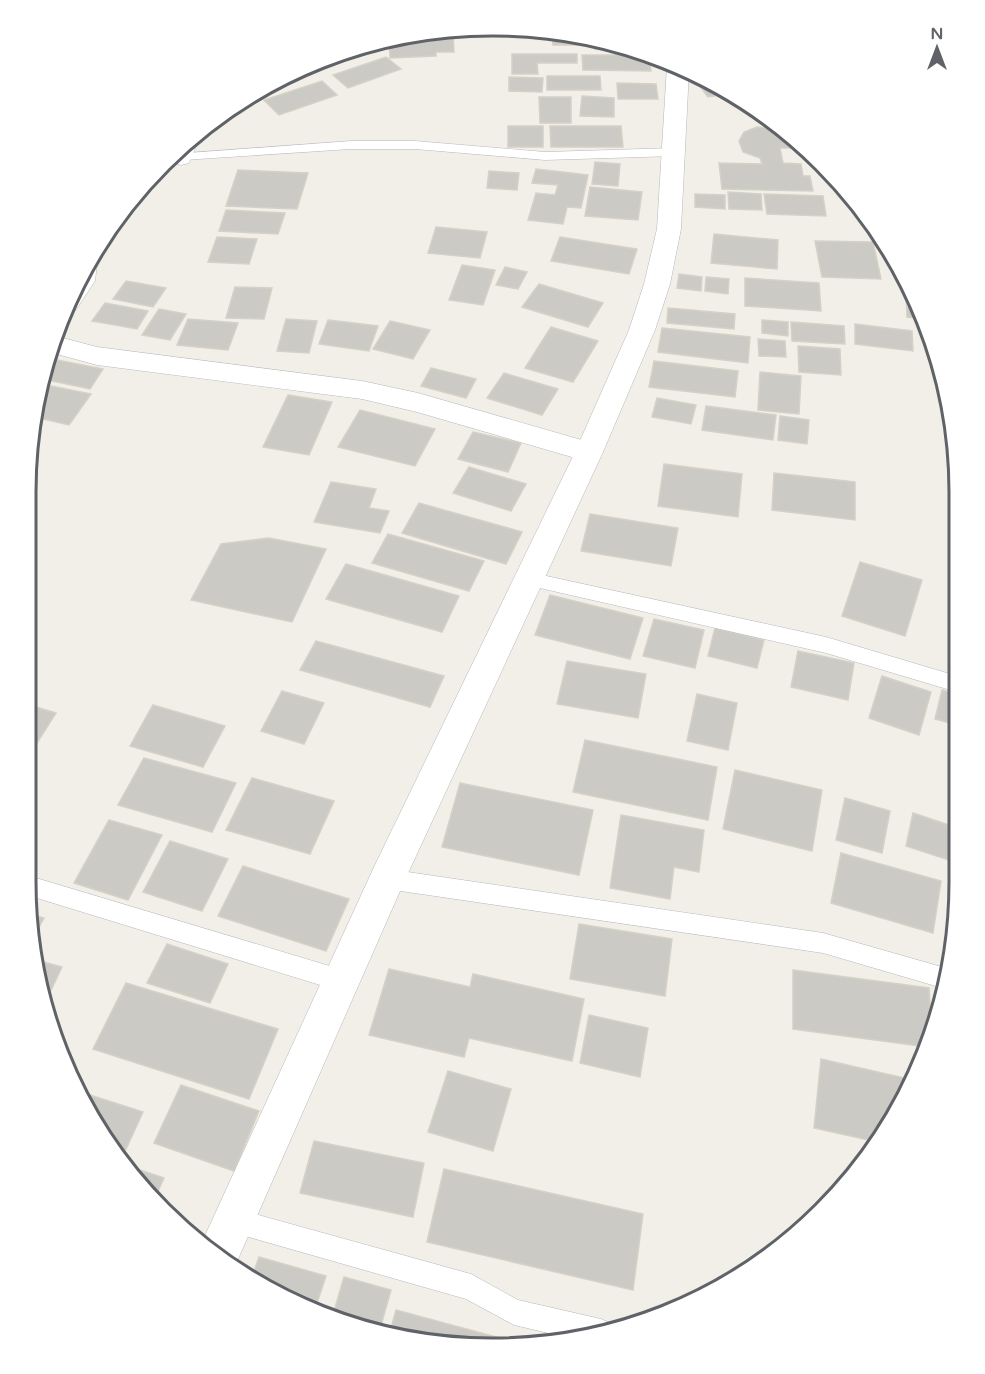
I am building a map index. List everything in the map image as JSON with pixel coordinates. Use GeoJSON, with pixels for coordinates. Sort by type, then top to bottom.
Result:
{"type":"FeatureCollection","features":[{"type":"Feature","properties":{"kind":"street"},"geometry":{"type":"LineString","coordinates":[[221,1248],[387,879],[589,452],[642,330],[657,284],[669,229],[682,78]]}},
{"type":"Feature","properties":{"kind":"street"},"geometry":{"type":"LineString","coordinates":[[60,346],[97,356],[362,390],[418,403],[589,452]]}},
{"type":"Feature","properties":{"kind":"lane"},"geometry":{"type":"LineString","coordinates":[[189,152],[351,145],[415,146],[545,156],[674,152]]}},
{"type":"Feature","properties":{"kind":"lane"},"geometry":{"type":"LineString","coordinates":[[528,579],[826,645],[949,682]]}},
{"type":"Feature","properties":{"kind":"lane"},"geometry":{"type":"LineString","coordinates":[[387,879],[823,943],[939,977]]}},
{"type":"Feature","properties":{"kind":"lane"},"geometry":{"type":"LineString","coordinates":[[36,888],[342,981]]}},
{"type":"Feature","properties":{"kind":"lane"},"geometry":{"type":"LineString","coordinates":[[233,1221],[471,1287],[514,1312],[585,1328]]}},
{"type":"Feature","properties":{"kind":"building"},"geometry":{"type":"Polygon","coordinates":[[[453,38],[454,52],[436,52],[436,56],[390,58],[389,48],[453,38]]]}},
{"type":"Feature","properties":{"kind":"building"},"geometry":{"type":"Polygon","coordinates":[[[553,40],[582,45],[553,45],[553,40]]]}},
{"type":"Feature","properties":{"kind":"building"},"geometry":{"type":"Polygon","coordinates":[[[512,54],[577,54],[577,63],[537,63],[538,74],[512,74],[512,54]]]}},
{"type":"Feature","properties":{"kind":"building"},"geometry":{"type":"Polygon","coordinates":[[[582,55],[622,55],[650,64],[651,71],[583,70],[582,55]]]}},
{"type":"Feature","properties":{"kind":"building"},"geometry":{"type":"Polygon","coordinates":[[[386,57],[401,69],[348,88],[333,75],[386,57]]]}},
{"type":"Feature","properties":{"kind":"building"},"geometry":{"type":"Polygon","coordinates":[[[547,76],[600,76],[601,90],[547,90],[547,76]]]}},
{"type":"Feature","properties":{"kind":"building"},"geometry":{"type":"Polygon","coordinates":[[[509,77],[543,78],[542,92],[509,91],[509,77]]]}},
{"type":"Feature","properties":{"kind":"building"},"geometry":{"type":"Polygon","coordinates":[[[322,81],[337,95],[279,115],[264,100],[322,81]]]}},
{"type":"Feature","properties":{"kind":"building"},"geometry":{"type":"Polygon","coordinates":[[[617,83],[656,84],[658,99],[618,99],[617,83]]]}},
{"type":"Feature","properties":{"kind":"building"},"geometry":{"type":"Polygon","coordinates":[[[700,86],[718,95],[708,97],[700,86]]]}},
{"type":"Feature","properties":{"kind":"building"},"geometry":{"type":"Polygon","coordinates":[[[582,96],[614,98],[614,117],[580,116],[582,96]]]}},
{"type":"Feature","properties":{"kind":"building"},"geometry":{"type":"Polygon","coordinates":[[[539,97],[571,97],[571,123],[540,123],[539,97]]]}},
{"type":"Feature","properties":{"kind":"building"},"geometry":{"type":"Polygon","coordinates":[[[508,126],[543,126],[543,147],[508,147],[508,126]]]}},
{"type":"Feature","properties":{"kind":"building"},"geometry":{"type":"Polygon","coordinates":[[[550,126],[621,126],[623,147],[551,147],[550,126]]]}},
{"type":"Feature","properties":{"kind":"building"},"geometry":{"type":"Polygon","coordinates":[[[757,127],[767,128],[792,148],[780,148],[783,163],[801,164],[803,176],[810,176],[813,191],[722,189],[719,163],[762,164],[760,158],[743,152],[739,141],[744,132],[757,127]]]}},
{"type":"Feature","properties":{"kind":"building"},"geometry":{"type":"Polygon","coordinates":[[[595,162],[620,164],[618,186],[592,184],[595,162]]]}},
{"type":"Feature","properties":{"kind":"building"},"geometry":{"type":"Polygon","coordinates":[[[536,169],[588,175],[581,208],[567,207],[563,224],[528,220],[536,193],[555,195],[558,185],[532,183],[536,169]]]}},
{"type":"Feature","properties":{"kind":"building"},"geometry":{"type":"Polygon","coordinates":[[[238,170],[308,173],[297,209],[226,206],[238,170]]]}},
{"type":"Feature","properties":{"kind":"building"},"geometry":{"type":"Polygon","coordinates":[[[489,171],[519,173],[517,190],[487,188],[489,171]]]}},
{"type":"Feature","properties":{"kind":"building"},"geometry":{"type":"Polygon","coordinates":[[[590,187],[642,192],[638,220],[585,216],[590,187]]]}},
{"type":"Feature","properties":{"kind":"building"},"geometry":{"type":"Polygon","coordinates":[[[728,192],[761,194],[762,210],[729,209],[728,192]]]}},
{"type":"Feature","properties":{"kind":"building"},"geometry":{"type":"Polygon","coordinates":[[[695,194],[725,195],[725,209],[695,207],[695,194]]]}},
{"type":"Feature","properties":{"kind":"building"},"geometry":{"type":"Polygon","coordinates":[[[764,194],[823,196],[826,216],[767,214],[764,194]]]}},
{"type":"Feature","properties":{"kind":"building"},"geometry":{"type":"Polygon","coordinates":[[[226,210],[285,213],[278,234],[219,231],[226,210]]]}},
{"type":"Feature","properties":{"kind":"building"},"geometry":{"type":"Polygon","coordinates":[[[436,227],[487,232],[480,258],[428,253],[436,227]]]}},
{"type":"Feature","properties":{"kind":"building"},"geometry":{"type":"Polygon","coordinates":[[[714,234],[778,240],[777,269],[711,263],[714,234]]]}},
{"type":"Feature","properties":{"kind":"building"},"geometry":{"type":"Polygon","coordinates":[[[217,237],[257,239],[249,264],[208,262],[217,237]]]}},
{"type":"Feature","properties":{"kind":"building"},"geometry":{"type":"Polygon","coordinates":[[[560,237],[637,249],[629,274],[551,261],[560,237]]]}},
{"type":"Feature","properties":{"kind":"building"},"geometry":{"type":"Polygon","coordinates":[[[815,241],[873,242],[881,279],[822,277],[815,241]]]}},
{"type":"Feature","properties":{"kind":"building"},"geometry":{"type":"Polygon","coordinates":[[[462,265],[495,270],[483,305],[449,300],[462,265]]]}},
{"type":"Feature","properties":{"kind":"building"},"geometry":{"type":"Polygon","coordinates":[[[505,267],[527,272],[518,289],[496,285],[505,267]]]}},
{"type":"Feature","properties":{"kind":"building"},"geometry":{"type":"Polygon","coordinates":[[[679,274],[702,277],[701,291],[677,288],[679,274]]]}},
{"type":"Feature","properties":{"kind":"building"},"geometry":{"type":"Polygon","coordinates":[[[706,277],[729,279],[728,294],[705,291],[706,277]]]}},
{"type":"Feature","properties":{"kind":"building"},"geometry":{"type":"Polygon","coordinates":[[[745,278],[819,283],[821,311],[745,306],[745,278]]]}},
{"type":"Feature","properties":{"kind":"building"},"geometry":{"type":"Polygon","coordinates":[[[126,281],[166,288],[153,307],[113,299],[126,281]]]}},
{"type":"Feature","properties":{"kind":"building"},"geometry":{"type":"Polygon","coordinates":[[[539,284],[603,303],[588,327],[522,307],[539,284]]]}},
{"type":"Feature","properties":{"kind":"building"},"geometry":{"type":"Polygon","coordinates":[[[235,287],[272,288],[264,319],[226,318],[235,287]]]}},
{"type":"Feature","properties":{"kind":"building"},"geometry":{"type":"Polygon","coordinates":[[[906,301],[914,318],[907,317],[906,301]]]}},
{"type":"Feature","properties":{"kind":"building"},"geometry":{"type":"Polygon","coordinates":[[[105,303],[148,311],[137,329],[92,321],[105,303]]]}},
{"type":"Feature","properties":{"kind":"building"},"geometry":{"type":"Polygon","coordinates":[[[668,308],[735,314],[734,329],[667,323],[668,308]]]}},
{"type":"Feature","properties":{"kind":"building"},"geometry":{"type":"Polygon","coordinates":[[[159,309],[186,314],[170,340],[142,335],[159,309]]]}},
{"type":"Feature","properties":{"kind":"building"},"geometry":{"type":"Polygon","coordinates":[[[188,319],[238,323],[228,350],[177,345],[188,319]]]}},
{"type":"Feature","properties":{"kind":"building"},"geometry":{"type":"Polygon","coordinates":[[[286,319],[317,321],[309,353],[277,351],[286,319]]]}},
{"type":"Feature","properties":{"kind":"building"},"geometry":{"type":"Polygon","coordinates":[[[328,320],[378,326],[369,351],[319,344],[328,320]]]}},
{"type":"Feature","properties":{"kind":"building"},"geometry":{"type":"Polygon","coordinates":[[[762,320],[788,322],[788,336],[762,333],[762,320]]]}},
{"type":"Feature","properties":{"kind":"building"},"geometry":{"type":"Polygon","coordinates":[[[390,321],[430,330],[413,359],[373,349],[390,321]]]}},
{"type":"Feature","properties":{"kind":"building"},"geometry":{"type":"Polygon","coordinates":[[[791,322],[844,326],[845,344],[792,341],[791,322]]]}},
{"type":"Feature","properties":{"kind":"building"},"geometry":{"type":"Polygon","coordinates":[[[855,324],[912,331],[913,351],[855,344],[855,324]]]}},
{"type":"Feature","properties":{"kind":"building"},"geometry":{"type":"Polygon","coordinates":[[[551,327],[598,341],[573,382],[525,368],[551,327]]]}},
{"type":"Feature","properties":{"kind":"building"},"geometry":{"type":"Polygon","coordinates":[[[662,328],[750,337],[748,363],[658,352],[662,328]]]}},
{"type":"Feature","properties":{"kind":"building"},"geometry":{"type":"Polygon","coordinates":[[[758,339],[785,341],[786,357],[759,356],[758,339]]]}},
{"type":"Feature","properties":{"kind":"building"},"geometry":{"type":"Polygon","coordinates":[[[798,346],[840,349],[841,375],[799,372],[798,346]]]}},
{"type":"Feature","properties":{"kind":"building"},"geometry":{"type":"Polygon","coordinates":[[[57,360],[103,369],[90,389],[50,381],[57,360]]]}},
{"type":"Feature","properties":{"kind":"building"},"geometry":{"type":"Polygon","coordinates":[[[654,361],[738,371],[735,397],[649,387],[654,361]]]}},
{"type":"Feature","properties":{"kind":"building"},"geometry":{"type":"Polygon","coordinates":[[[431,368],[476,379],[466,398],[421,386],[431,368]]]}},
{"type":"Feature","properties":{"kind":"building"},"geometry":{"type":"Polygon","coordinates":[[[760,372],[801,376],[799,414],[758,410],[760,372]]]}},
{"type":"Feature","properties":{"kind":"building"},"geometry":{"type":"Polygon","coordinates":[[[504,373],[558,389],[542,415],[487,398],[504,373]]]}},
{"type":"Feature","properties":{"kind":"building"},"geometry":{"type":"Polygon","coordinates":[[[49,386],[91,394],[69,425],[42,419],[49,386]]]}},
{"type":"Feature","properties":{"kind":"building"},"geometry":{"type":"Polygon","coordinates":[[[288,395],[332,402],[309,455],[263,447],[288,395]]]}},
{"type":"Feature","properties":{"kind":"building"},"geometry":{"type":"Polygon","coordinates":[[[657,398],[696,405],[691,424],[652,417],[657,398]]]}},
{"type":"Feature","properties":{"kind":"building"},"geometry":{"type":"Polygon","coordinates":[[[706,406],[776,415],[773,440],[702,430],[706,406]]]}},
{"type":"Feature","properties":{"kind":"building"},"geometry":{"type":"Polygon","coordinates":[[[360,410],[435,429],[415,466],[338,447],[360,410]]]}},
{"type":"Feature","properties":{"kind":"building"},"geometry":{"type":"Polygon","coordinates":[[[780,416],[809,420],[807,444],[778,440],[780,416]]]}},
{"type":"Feature","properties":{"kind":"building"},"geometry":{"type":"Polygon","coordinates":[[[473,432],[521,443],[508,472],[458,459],[473,432]]]}},
{"type":"Feature","properties":{"kind":"building"},"geometry":{"type":"Polygon","coordinates":[[[664,464],[742,474],[738,517],[658,506],[664,464]]]}},
{"type":"Feature","properties":{"kind":"building"},"geometry":{"type":"Polygon","coordinates":[[[469,467],[526,484],[511,511],[453,493],[469,467]]]}},
{"type":"Feature","properties":{"kind":"building"},"geometry":{"type":"Polygon","coordinates":[[[774,473],[855,482],[855,520],[772,510],[774,473]]]}},
{"type":"Feature","properties":{"kind":"building"},"geometry":{"type":"Polygon","coordinates":[[[331,482],[376,489],[369,508],[389,511],[380,533],[314,522],[331,482]]]}},
{"type":"Feature","properties":{"kind":"building"},"geometry":{"type":"Polygon","coordinates":[[[419,503],[522,532],[506,564],[402,533],[419,503]]]}},
{"type":"Feature","properties":{"kind":"building"},"geometry":{"type":"Polygon","coordinates":[[[590,514],[678,528],[671,566],[581,551],[590,514]]]}},
{"type":"Feature","properties":{"kind":"building"},"geometry":{"type":"Polygon","coordinates":[[[388,534],[484,561],[469,591],[372,563],[388,534]]]}},
{"type":"Feature","properties":{"kind":"building"},"geometry":{"type":"Polygon","coordinates":[[[269,538],[326,549],[292,622],[191,600],[221,544],[269,538]]]}},
{"type":"Feature","properties":{"kind":"building"},"geometry":{"type":"Polygon","coordinates":[[[860,562],[922,580],[905,636],[842,616],[860,562]]]}},
{"type":"Feature","properties":{"kind":"building"},"geometry":{"type":"Polygon","coordinates":[[[346,564],[459,596],[442,632],[326,599],[346,564]]]}},
{"type":"Feature","properties":{"kind":"building"},"geometry":{"type":"Polygon","coordinates":[[[550,595],[643,618],[630,659],[535,635],[550,595]]]}},
{"type":"Feature","properties":{"kind":"building"},"geometry":{"type":"Polygon","coordinates":[[[654,619],[704,630],[695,668],[643,656],[654,619]]]}},
{"type":"Feature","properties":{"kind":"building"},"geometry":{"type":"Polygon","coordinates":[[[715,628],[764,640],[757,668],[708,656],[715,628]]]}},
{"type":"Feature","properties":{"kind":"building"},"geometry":{"type":"Polygon","coordinates":[[[316,641],[444,676],[430,707],[300,670],[316,641]]]}},
{"type":"Feature","properties":{"kind":"building"},"geometry":{"type":"Polygon","coordinates":[[[798,651],[854,663],[848,700],[791,687],[798,651]]]}},
{"type":"Feature","properties":{"kind":"building"},"geometry":{"type":"Polygon","coordinates":[[[567,661],[646,674],[638,718],[557,704],[567,661]]]}},
{"type":"Feature","properties":{"kind":"building"},"geometry":{"type":"Polygon","coordinates":[[[882,676],[931,692],[919,735],[869,718],[882,676]]]}},
{"type":"Feature","properties":{"kind":"building"},"geometry":{"type":"Polygon","coordinates":[[[942,690],[949,692],[949,723],[935,719],[942,690]]]}},
{"type":"Feature","properties":{"kind":"building"},"geometry":{"type":"Polygon","coordinates":[[[282,691],[324,703],[304,744],[261,731],[282,691]]]}},
{"type":"Feature","properties":{"kind":"building"},"geometry":{"type":"Polygon","coordinates":[[[697,694],[737,703],[728,750],[687,741],[697,694]]]}},
{"type":"Feature","properties":{"kind":"building"},"geometry":{"type":"Polygon","coordinates":[[[153,705],[225,726],[203,767],[130,746],[153,705]]]}},
{"type":"Feature","properties":{"kind":"building"},"geometry":{"type":"Polygon","coordinates":[[[36,707],[56,713],[36,744],[36,707]]]}},
{"type":"Feature","properties":{"kind":"building"},"geometry":{"type":"Polygon","coordinates":[[[585,740],[717,767],[708,820],[573,792],[585,740]]]}},
{"type":"Feature","properties":{"kind":"building"},"geometry":{"type":"Polygon","coordinates":[[[144,758],[236,783],[212,832],[118,805],[144,758]]]}},
{"type":"Feature","properties":{"kind":"building"},"geometry":{"type":"Polygon","coordinates":[[[735,770],[822,790],[812,851],[723,829],[735,770]]]}},
{"type":"Feature","properties":{"kind":"building"},"geometry":{"type":"Polygon","coordinates":[[[252,778],[334,801],[310,854],[226,830],[252,778]]]}},
{"type":"Feature","properties":{"kind":"building"},"geometry":{"type":"Polygon","coordinates":[[[460,783],[593,810],[579,875],[442,847],[460,783]]]}},
{"type":"Feature","properties":{"kind":"building"},"geometry":{"type":"Polygon","coordinates":[[[845,798],[890,811],[882,853],[836,840],[845,798]]]}},
{"type":"Feature","properties":{"kind":"building"},"geometry":{"type":"Polygon","coordinates":[[[913,813],[949,825],[949,860],[906,846],[913,813]]]}},
{"type":"Feature","properties":{"kind":"building"},"geometry":{"type":"Polygon","coordinates":[[[621,815],[704,830],[699,872],[674,867],[670,899],[610,888],[621,815]]]}},
{"type":"Feature","properties":{"kind":"building"},"geometry":{"type":"Polygon","coordinates":[[[109,820],[162,835],[128,900],[74,883],[109,820]]]}},
{"type":"Feature","properties":{"kind":"building"},"geometry":{"type":"Polygon","coordinates":[[[170,841],[228,859],[202,911],[143,892],[170,841]]]}},
{"type":"Feature","properties":{"kind":"building"},"geometry":{"type":"Polygon","coordinates":[[[841,853],[941,881],[933,933],[831,903],[841,853]]]}},
{"type":"Feature","properties":{"kind":"building"},"geometry":{"type":"Polygon","coordinates":[[[243,866],[349,899],[326,951],[218,916],[243,866]]]}},
{"type":"Feature","properties":{"kind":"building"},"geometry":{"type":"Polygon","coordinates":[[[38,916],[44,918],[39,928],[38,916]]]}},
{"type":"Feature","properties":{"kind":"building"},"geometry":{"type":"Polygon","coordinates":[[[579,924],[672,939],[665,996],[570,979],[579,924]]]}},
{"type":"Feature","properties":{"kind":"building"},"geometry":{"type":"Polygon","coordinates":[[[167,944],[228,964],[210,1003],[147,983],[167,944]]]}},
{"type":"Feature","properties":{"kind":"building"},"geometry":{"type":"Polygon","coordinates":[[[44,962],[62,967],[50,992],[44,962]]]}},
{"type":"Feature","properties":{"kind":"building"},"geometry":{"type":"Polygon","coordinates":[[[389,969],[470,987],[473,974],[584,999],[572,1061],[469,1038],[464,1057],[369,1035],[389,969]]]}},
{"type":"Feature","properties":{"kind":"building"},"geometry":{"type":"Polygon","coordinates":[[[793,970],[929,988],[930,1009],[918,1046],[793,1029],[793,970]]]}},
{"type":"Feature","properties":{"kind":"building"},"geometry":{"type":"Polygon","coordinates":[[[126,983],[278,1029],[249,1099],[93,1049],[126,983]]]}},
{"type":"Feature","properties":{"kind":"building"},"geometry":{"type":"Polygon","coordinates":[[[589,1015],[648,1028],[640,1077],[580,1063],[589,1015]]]}},
{"type":"Feature","properties":{"kind":"building"},"geometry":{"type":"Polygon","coordinates":[[[821,1059],[904,1078],[888,1110],[868,1140],[814,1128],[821,1059]]]}},
{"type":"Feature","properties":{"kind":"building"},"geometry":{"type":"Polygon","coordinates":[[[448,1071],[511,1089],[493,1151],[428,1132],[448,1071]]]}},
{"type":"Feature","properties":{"kind":"building"},"geometry":{"type":"Polygon","coordinates":[[[181,1085],[259,1111],[234,1171],[154,1143],[181,1085]]]}},
{"type":"Feature","properties":{"kind":"building"},"geometry":{"type":"Polygon","coordinates":[[[90,1096],[143,1112],[125,1152],[97,1110],[90,1096]]]}},
{"type":"Feature","properties":{"kind":"building"},"geometry":{"type":"Polygon","coordinates":[[[314,1141],[424,1163],[413,1217],[300,1193],[314,1141]]]}},
{"type":"Feature","properties":{"kind":"building"},"geometry":{"type":"Polygon","coordinates":[[[444,1169],[643,1214],[633,1290],[427,1242],[444,1169]]]}},
{"type":"Feature","properties":{"kind":"building"},"geometry":{"type":"Polygon","coordinates":[[[139,1170],[164,1178],[158,1191],[139,1170]]]}},
{"type":"Feature","properties":{"kind":"building"},"geometry":{"type":"Polygon","coordinates":[[[259,1257],[326,1276],[317,1303],[254,1271],[259,1257]]]}},
{"type":"Feature","properties":{"kind":"building"},"geometry":{"type":"Polygon","coordinates":[[[344,1277],[391,1290],[381,1324],[335,1310],[344,1277]]]}},
{"type":"Feature","properties":{"kind":"building"},"geometry":{"type":"Polygon","coordinates":[[[396,1310],[499,1338],[433,1334],[392,1326],[396,1310]]]}}]}
